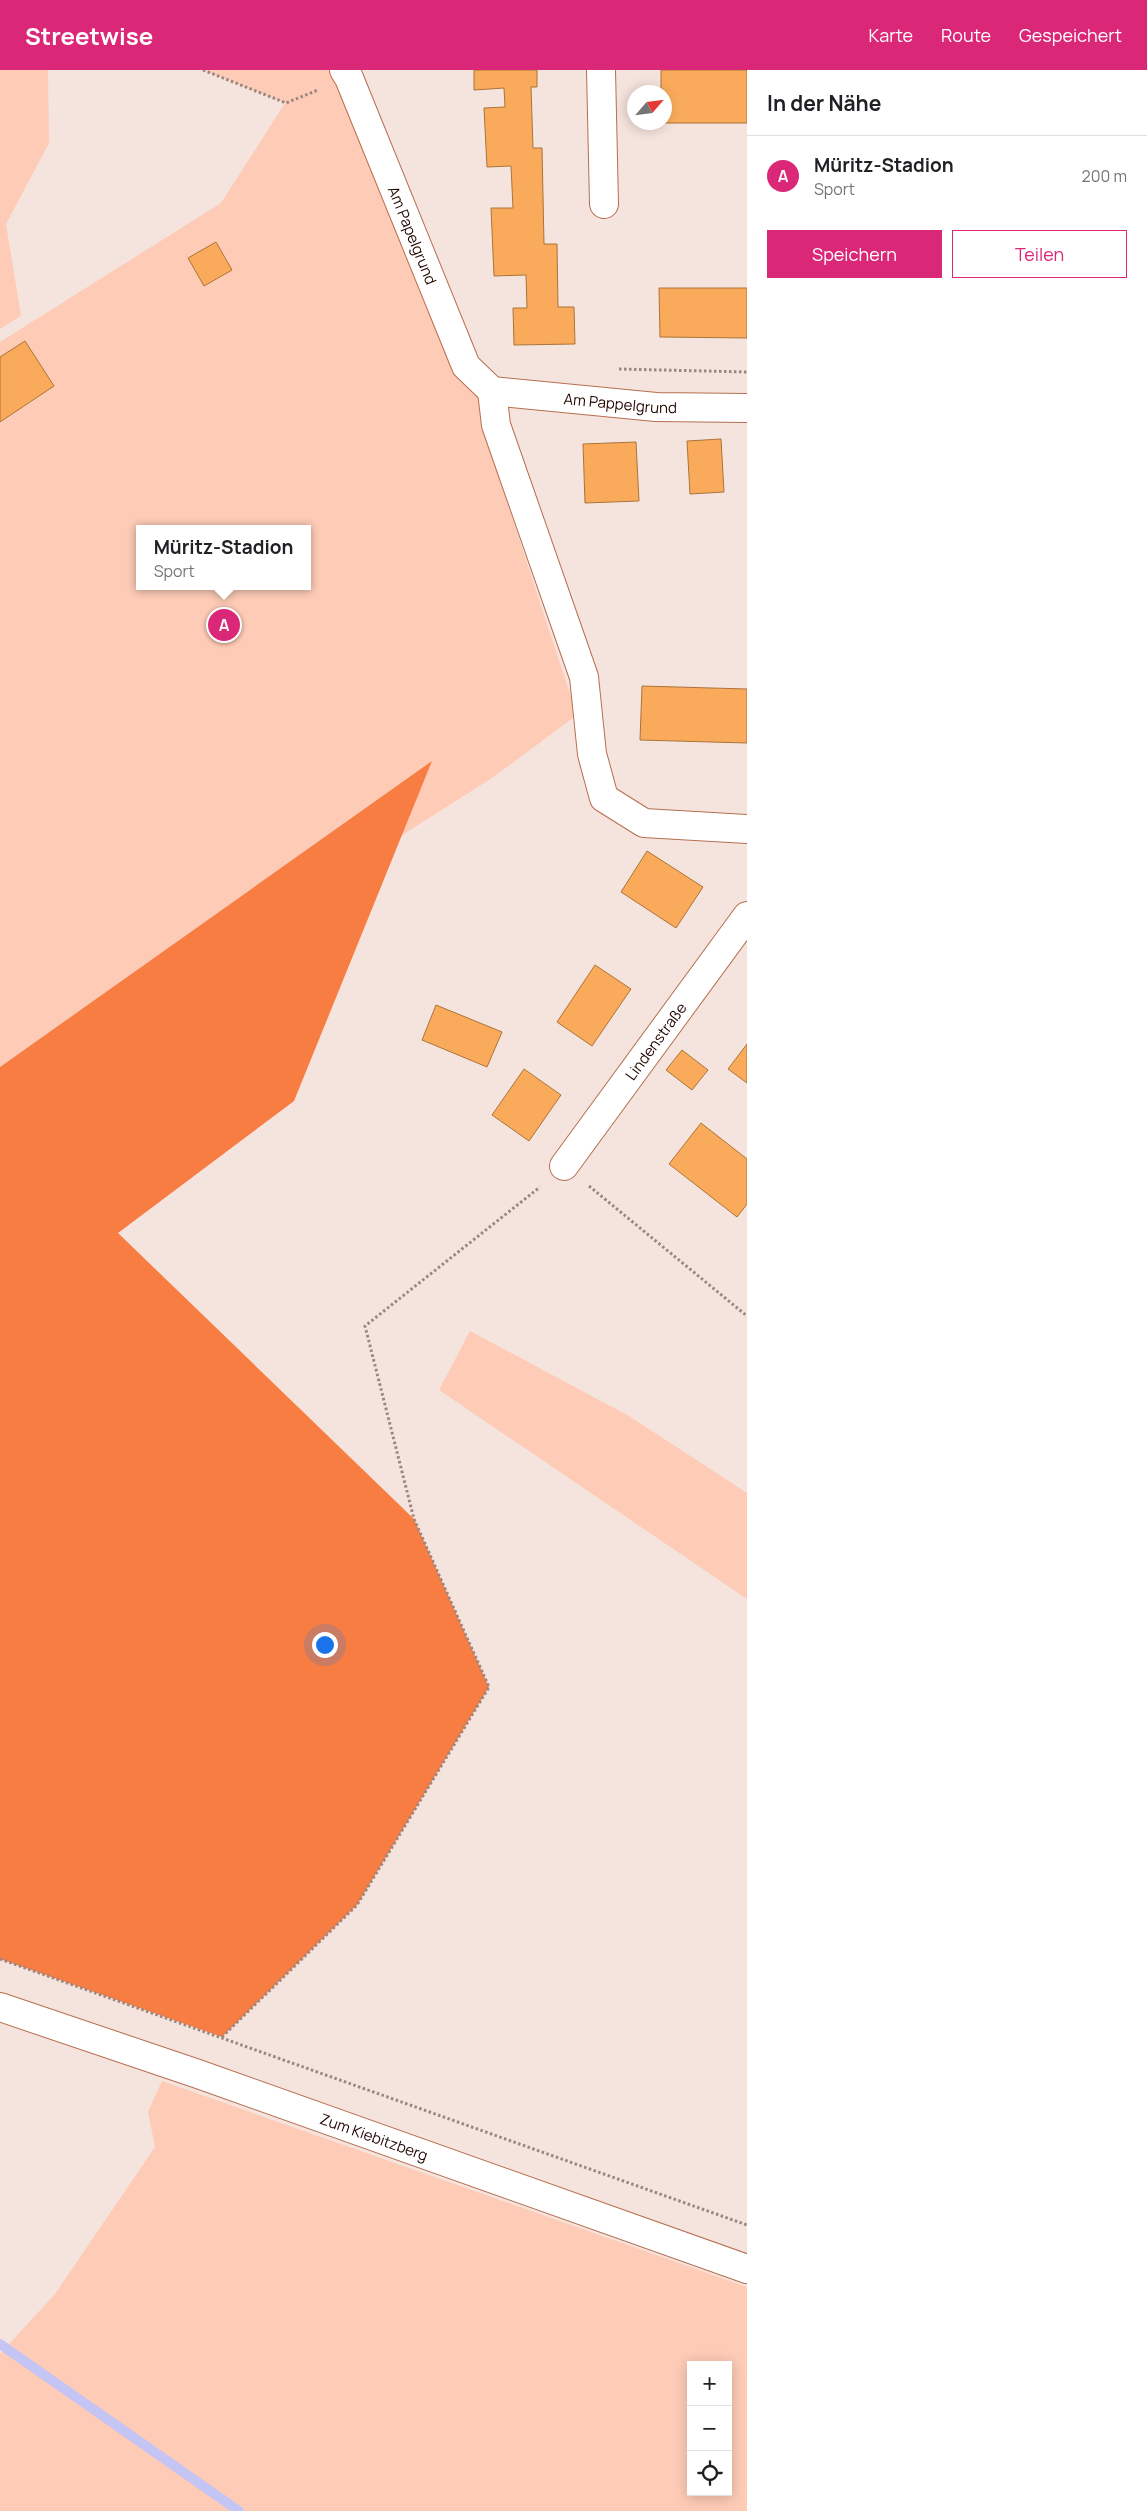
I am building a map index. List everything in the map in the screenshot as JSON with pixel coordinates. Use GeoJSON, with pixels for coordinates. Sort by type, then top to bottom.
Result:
{"type":"FeatureCollection","features":[{"type":"Feature","properties":{"kind":"street"},"geometry":{"type":"LineString","coordinates":[[601,70],[604,204]]}},
{"type":"Feature","properties":{"kind":"street","name":"Am Papelgrund"},"geometry":{"type":"LineString","coordinates":[[346,74],[466,366],[492,391]]}},
{"type":"Feature","properties":{"kind":"street"},"geometry":{"type":"LineString","coordinates":[[492,391],[496,425],[584,677],[592,754],[604,798],[644,823],[747,830]]}},
{"type":"Feature","properties":{"kind":"street","name":"Am Pappelgrund"},"geometry":{"type":"LineString","coordinates":[[492,391],[656,408],[747,408]]}},
{"type":"Feature","properties":{"kind":"street","name":"Lindenstraße"},"geometry":{"type":"LineString","coordinates":[[564,1166],[747,916]]}},
{"type":"Feature","properties":{"kind":"street","name":"Zum Kiebitzberg"},"geometry":{"type":"LineString","coordinates":[[0,2007],[198,2074],[747,2269]]}},
{"type":"Feature","properties":{"kind":"path"},"geometry":{"type":"LineString","coordinates":[[203,70],[286,103],[346,74]]}},
{"type":"Feature","properties":{"kind":"path"},"geometry":{"type":"LineString","coordinates":[[222,2037],[357,1905],[489,1687],[414,1519],[365,1326],[524,1202],[564,1166],[747,1316]]}},
{"type":"Feature","properties":{"kind":"path"},"geometry":{"type":"LineString","coordinates":[[0,1958],[747,2225]]}},
{"type":"Feature","properties":{"kind":"shaded area"},"geometry":{"type":"Polygon","coordinates":[[[0,70],[48,70],[49,143],[6,224],[21,316],[0,329],[0,70]]]}},
{"type":"Feature","properties":{"kind":"shaded area"},"geometry":{"type":"Polygon","coordinates":[[[203,70],[344,70],[492,391],[482,426],[577,715],[495,776],[401,836],[431,762],[0,1067],[0,342],[221,203],[285,103],[203,70]]]}},
{"type":"Feature","properties":{"kind":"shaded area"},"geometry":{"type":"Polygon","coordinates":[[[432,761],[294,1101],[118,1233],[414,1519],[489,1687],[357,1905],[222,2037],[0,1959],[0,1067],[432,761]]]}},
{"type":"Feature","properties":{"kind":"shaded area"},"geometry":{"type":"Polygon","coordinates":[[[470,1331],[629,1416],[747,1493],[747,1599],[439,1390],[470,1331]]]}},
{"type":"Feature","properties":{"kind":"shaded area"},"geometry":{"type":"Polygon","coordinates":[[[162,2081],[747,2287],[747,2511],[0,2511],[0,2354],[55,2294],[155,2147],[148,2112],[162,2081]]]}},
{"type":"Feature","properties":{"kind":"building"},"geometry":{"type":"Polygon","coordinates":[[[474,70],[537,70],[537,87],[531,87],[533,148],[542,148],[544,244],[557,244],[558,307],[574,307],[575,344],[514,345],[513,308],[527,308],[526,275],[494,276],[491,208],[513,208],[511,166],[487,167],[484,108],[505,107],[504,88],[474,90],[474,70]]]}},
{"type":"Feature","properties":{"kind":"building"},"geometry":{"type":"Polygon","coordinates":[[[661,70],[747,70],[747,123],[672,123],[672,85],[661,85],[661,70]]]}},
{"type":"Feature","properties":{"kind":"building"},"geometry":{"type":"Polygon","coordinates":[[[216,242],[232,270],[204,286],[188,258],[216,242]]]}},
{"type":"Feature","properties":{"kind":"building"},"geometry":{"type":"Polygon","coordinates":[[[659,288],[747,288],[747,338],[660,337],[659,288]]]}},
{"type":"Feature","properties":{"kind":"building"},"geometry":{"type":"Polygon","coordinates":[[[25,341],[54,386],[0,422],[0,357],[25,341]]]}},
{"type":"Feature","properties":{"kind":"building"},"geometry":{"type":"Polygon","coordinates":[[[721,439],[724,492],[690,494],[687,441],[721,439]]]}},
{"type":"Feature","properties":{"kind":"building"},"geometry":{"type":"Polygon","coordinates":[[[636,442],[639,501],[585,503],[583,444],[636,442]]]}},
{"type":"Feature","properties":{"kind":"building"},"geometry":{"type":"Polygon","coordinates":[[[642,686],[747,689],[747,743],[640,740],[642,686]]]}},
{"type":"Feature","properties":{"kind":"building"},"geometry":{"type":"Polygon","coordinates":[[[647,851],[703,887],[676,928],[621,892],[647,851]]]}},
{"type":"Feature","properties":{"kind":"building"},"geometry":{"type":"Polygon","coordinates":[[[595,965],[631,989],[592,1046],[557,1022],[595,965]]]}},
{"type":"Feature","properties":{"kind":"building"},"geometry":{"type":"Polygon","coordinates":[[[436,1005],[502,1032],[487,1067],[422,1040],[436,1005]]]}},
{"type":"Feature","properties":{"kind":"building"},"geometry":{"type":"Polygon","coordinates":[[[747,1044],[747,1083],[728,1069],[747,1044]]]}},
{"type":"Feature","properties":{"kind":"building"},"geometry":{"type":"Polygon","coordinates":[[[682,1050],[708,1070],[692,1090],[666,1070],[682,1050]]]}},
{"type":"Feature","properties":{"kind":"building"},"geometry":{"type":"Polygon","coordinates":[[[524,1069],[561,1095],[529,1141],[492,1115],[524,1069]]]}},
{"type":"Feature","properties":{"kind":"building"},"geometry":{"type":"Polygon","coordinates":[[[701,1123],[747,1159],[747,1204],[737,1217],[669,1164],[701,1123]]]}},
{"type":"Feature","properties":{"kind":"waterway"},"geometry":{"type":"LineString","coordinates":[[0,2344],[239,2511]]}},
{"type":"Feature","properties":{"kind":"place","name":"Müritz-Stadion"},"geometry":{"type":"Point","coordinates":[224,625]}}]}
